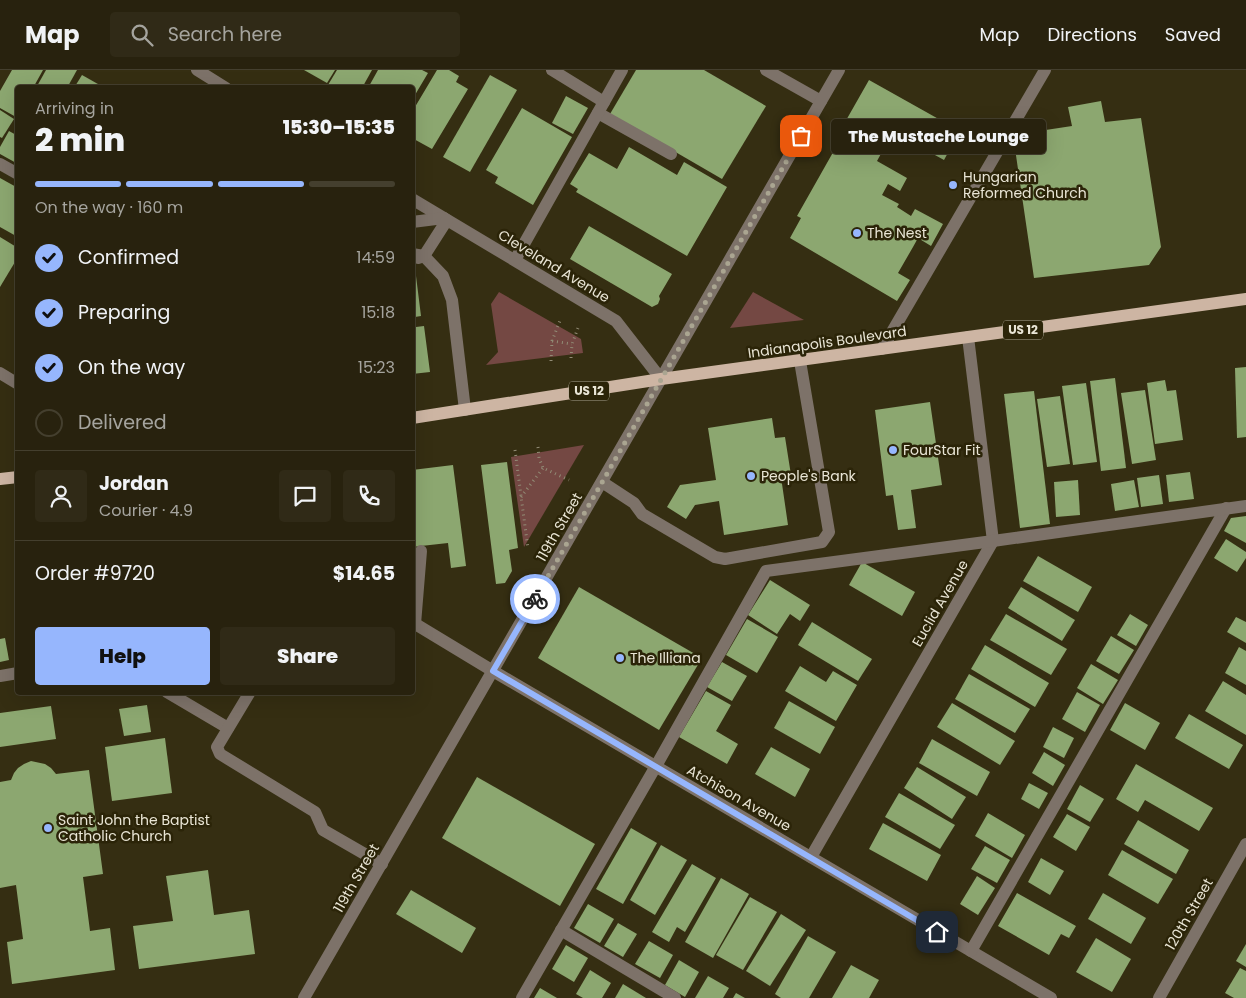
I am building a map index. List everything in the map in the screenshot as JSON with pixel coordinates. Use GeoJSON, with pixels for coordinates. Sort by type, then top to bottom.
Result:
{"type":"FeatureCollection","features":[{"type":"Feature","properties":{"kind":"main road","name":"Indianapolis Boulevard"},"geometry":{"type":"LineString","coordinates":[[415,418],[800,360],[1246,299]]}},
{"type":"Feature","properties":{"kind":"main road"},"geometry":{"type":"LineString","coordinates":[[0,479],[15,477]]}},
{"type":"Feature","properties":{"kind":"street"},"geometry":{"type":"LineString","coordinates":[[197,70],[221,85]]}},
{"type":"Feature","properties":{"kind":"street"},"geometry":{"type":"LineString","coordinates":[[552,70],[601,107],[671,154]]}},
{"type":"Feature","properties":{"kind":"street"},"geometry":{"type":"LineString","coordinates":[[515,260],[622,70]]}},
{"type":"Feature","properties":{"kind":"street"},"geometry":{"type":"LineString","coordinates":[[766,70],[821,101]]}},
{"type":"Feature","properties":{"kind":"street","name":"119th Street"},"geometry":{"type":"LineString","coordinates":[[303,998],[382,864],[838,70]]}},
{"type":"Feature","properties":{"kind":"street"},"geometry":{"type":"LineString","coordinates":[[882,349],[1045,70]]}},
{"type":"Feature","properties":{"kind":"street"},"geometry":{"type":"LineString","coordinates":[[0,164],[15,172]]}},
{"type":"Feature","properties":{"kind":"street","name":"Cleveland Avenue"},"geometry":{"type":"LineString","coordinates":[[415,201],[616,321],[661,380]]}},
{"type":"Feature","properties":{"kind":"street"},"geometry":{"type":"LineString","coordinates":[[415,222],[445,219]]}},
{"type":"Feature","properties":{"kind":"street"},"geometry":{"type":"LineString","coordinates":[[445,219],[416,257],[443,276],[452,300],[465,410]]}},
{"type":"Feature","properties":{"kind":"street"},"geometry":{"type":"LineString","coordinates":[[968,337],[993,541]]}},
{"type":"Feature","properties":{"kind":"street"},"geometry":{"type":"LineString","coordinates":[[602,482],[634,502],[642,514],[715,557],[724,559],[822,542],[829,532],[800,360]]}},
{"type":"Feature","properties":{"kind":"street"},"geometry":{"type":"LineString","coordinates":[[0,373],[15,378]]}},
{"type":"Feature","properties":{"kind":"street"},"geometry":{"type":"LineString","coordinates":[[522,998],[766,571],[1246,506]]}},
{"type":"Feature","properties":{"kind":"street"},"geometry":{"type":"LineString","coordinates":[[970,951],[1226,508]]}},
{"type":"Feature","properties":{"kind":"street","name":"Euclid Avenue"},"geometry":{"type":"LineString","coordinates":[[811,857],[993,541]]}},
{"type":"Feature","properties":{"kind":"street"},"geometry":{"type":"LineString","coordinates":[[415,613],[421,551]]}},
{"type":"Feature","properties":{"kind":"street","name":"Atchison Avenue"},"geometry":{"type":"LineString","coordinates":[[415,624],[1051,998]]}},
{"type":"Feature","properties":{"kind":"street"},"geometry":{"type":"LineString","coordinates":[[0,676],[15,674]]}},
{"type":"Feature","properties":{"kind":"street"},"geometry":{"type":"LineString","coordinates":[[172,695],[228,728]]}},
{"type":"Feature","properties":{"kind":"street"},"geometry":{"type":"LineString","coordinates":[[248,695],[217,747],[220,754],[315,812],[323,830],[382,864]]}},
{"type":"Feature","properties":{"kind":"street","name":"120th Street"},"geometry":{"type":"LineString","coordinates":[[1158,998],[1246,844]]}},
{"type":"Feature","properties":{"kind":"street"},"geometry":{"type":"LineString","coordinates":[[561,930],[675,998]]}},
{"type":"Feature","properties":{"kind":"path"},"geometry":{"type":"LineString","coordinates":[[551,361],[552,341],[561,318]]}},
{"type":"Feature","properties":{"kind":"path"},"geometry":{"type":"LineString","coordinates":[[571,358],[572,344],[578,328]]}},
{"type":"Feature","properties":{"kind":"path"},"geometry":{"type":"LineString","coordinates":[[552,341],[572,344]]}},
{"type":"Feature","properties":{"kind":"path"},"geometry":{"type":"LineString","coordinates":[[538,447],[539,458],[543,468],[569,480]]}},
{"type":"Feature","properties":{"kind":"path"},"geometry":{"type":"LineString","coordinates":[[516,450],[528,549]]}},
{"type":"Feature","properties":{"kind":"path"},"geometry":{"type":"LineString","coordinates":[[522,497],[543,468]]}},
{"type":"Feature","properties":{"kind":"shaded area"},"geometry":{"type":"Polygon","coordinates":[[[499,292],[581,339],[583,353],[486,365],[498,352],[491,304],[499,292]]]}},
{"type":"Feature","properties":{"kind":"shaded area"},"geometry":{"type":"Polygon","coordinates":[[[753,292],[804,320],[730,328],[753,292]]]}},
{"type":"Feature","properties":{"kind":"shaded area"},"geometry":{"type":"Polygon","coordinates":[[[584,445],[524,547],[511,457],[584,445]]]}},
{"type":"Feature","properties":{"kind":"building"},"geometry":{"type":"Polygon","coordinates":[[[12,70],[43,70],[35,85],[15,85],[15,116],[0,108],[0,91],[12,70]]]}},
{"type":"Feature","properties":{"kind":"building"},"geometry":{"type":"Polygon","coordinates":[[[46,70],[77,70],[69,85],[38,85],[46,70]]]}},
{"type":"Feature","properties":{"kind":"building"},"geometry":{"type":"Polygon","coordinates":[[[304,70],[335,70],[327,83],[304,70]]]}},
{"type":"Feature","properties":{"kind":"building"},"geometry":{"type":"Polygon","coordinates":[[[337,70],[372,70],[364,85],[328,85],[337,70]]]}},
{"type":"Feature","properties":{"kind":"building"},"geometry":{"type":"Polygon","coordinates":[[[378,70],[422,70],[428,73],[415,95],[415,85],[370,85],[378,70]]]}},
{"type":"Feature","properties":{"kind":"building"},"geometry":{"type":"Polygon","coordinates":[[[437,70],[449,70],[459,76],[456,82],[468,89],[432,149],[415,140],[415,107],[437,70]]]}},
{"type":"Feature","properties":{"kind":"building"},"geometry":{"type":"Polygon","coordinates":[[[636,70],[704,70],[766,106],[722,179],[610,114],[636,70]]]}},
{"type":"Feature","properties":{"kind":"building"},"geometry":{"type":"Polygon","coordinates":[[[82,75],[100,85],[76,85],[82,75]]]}},
{"type":"Feature","properties":{"kind":"building"},"geometry":{"type":"Polygon","coordinates":[[[490,75],[517,90],[470,172],[443,157],[490,75]]]}},
{"type":"Feature","properties":{"kind":"building"},"geometry":{"type":"Polygon","coordinates":[[[869,80],[960,131],[944,160],[893,132],[877,161],[907,178],[900,191],[888,184],[882,195],[899,204],[897,207],[911,216],[915,209],[943,224],[931,246],[918,238],[898,273],[910,280],[897,301],[790,238],[801,218],[797,216],[840,140],[836,138],[869,80]]]}},
{"type":"Feature","properties":{"kind":"building"},"geometry":{"type":"Polygon","coordinates":[[[566,96],[588,108],[573,134],[552,123],[566,96]]]}},
{"type":"Feature","properties":{"kind":"building"},"geometry":{"type":"Polygon","coordinates":[[[1101,101],[1105,122],[1141,118],[1161,247],[1149,265],[1034,278],[1013,135],[1072,126],[1068,107],[1101,101]]]}},
{"type":"Feature","properties":{"kind":"building"},"geometry":{"type":"Polygon","coordinates":[[[522,108],[572,137],[533,205],[495,183],[498,177],[486,170],[522,108]]]}},
{"type":"Feature","properties":{"kind":"building"},"geometry":{"type":"Polygon","coordinates":[[[0,110],[14,119],[2,138],[0,137],[0,110]]]}},
{"type":"Feature","properties":{"kind":"building"},"geometry":{"type":"Polygon","coordinates":[[[9,131],[15,134],[15,162],[0,154],[0,147],[9,131]]]}},
{"type":"Feature","properties":{"kind":"building"},"geometry":{"type":"Polygon","coordinates":[[[629,147],[677,175],[684,162],[727,187],[687,256],[576,192],[578,189],[570,184],[589,153],[617,169],[629,147]]]}},
{"type":"Feature","properties":{"kind":"building"},"geometry":{"type":"Polygon","coordinates":[[[0,178],[15,186],[15,235],[0,227],[0,178]]]}},
{"type":"Feature","properties":{"kind":"building"},"geometry":{"type":"Polygon","coordinates":[[[589,226],[672,274],[659,296],[658,304],[652,307],[570,259],[589,226]]]}},
{"type":"Feature","properties":{"kind":"building"},"geometry":{"type":"Polygon","coordinates":[[[0,237],[15,246],[15,262],[0,287],[0,237]]]}},
{"type":"Feature","properties":{"kind":"building"},"geometry":{"type":"Polygon","coordinates":[[[415,276],[421,316],[415,317],[415,276]]]}},
{"type":"Feature","properties":{"kind":"building"},"geometry":{"type":"Polygon","coordinates":[[[415,317],[416,327],[424,326],[430,372],[415,374],[415,317]]]}},
{"type":"Feature","properties":{"kind":"building"},"geometry":{"type":"Polygon","coordinates":[[[1246,367],[1246,437],[1237,438],[1235,368],[1246,367]]]}},
{"type":"Feature","properties":{"kind":"building"},"geometry":{"type":"Polygon","coordinates":[[[1115,378],[1126,468],[1101,471],[1090,381],[1115,378]]]}},
{"type":"Feature","properties":{"kind":"building"},"geometry":{"type":"Polygon","coordinates":[[[1165,380],[1167,391],[1176,390],[1183,440],[1155,444],[1147,383],[1165,380]]]}},
{"type":"Feature","properties":{"kind":"building"},"geometry":{"type":"Polygon","coordinates":[[[1086,383],[1097,462],[1073,465],[1062,386],[1086,383]]]}},
{"type":"Feature","properties":{"kind":"building"},"geometry":{"type":"Polygon","coordinates":[[[1145,390],[1156,460],[1132,464],[1121,393],[1145,390]]]}},
{"type":"Feature","properties":{"kind":"building"},"geometry":{"type":"Polygon","coordinates":[[[1034,391],[1050,524],[1020,528],[1004,394],[1034,391]]]}},
{"type":"Feature","properties":{"kind":"building"},"geometry":{"type":"Polygon","coordinates":[[[1060,396],[1070,464],[1047,467],[1037,399],[1060,396]]]}},
{"type":"Feature","properties":{"kind":"building"},"geometry":{"type":"Polygon","coordinates":[[[930,402],[942,485],[911,490],[916,528],[898,530],[893,495],[886,496],[875,410],[930,402]]]}},
{"type":"Feature","properties":{"kind":"building","name":"People's Bank"},"geometry":{"type":"Polygon","coordinates":[[[772,418],[775,438],[785,437],[791,475],[781,477],[788,525],[724,535],[719,501],[695,505],[686,519],[667,507],[680,485],[716,480],[708,428],[772,418]]]}},
{"type":"Feature","properties":{"kind":"building"},"geometry":{"type":"Polygon","coordinates":[[[507,462],[518,548],[509,550],[512,571],[505,583],[496,584],[481,465],[507,462]]]}},
{"type":"Feature","properties":{"kind":"building"},"geometry":{"type":"Polygon","coordinates":[[[453,465],[466,566],[451,568],[448,543],[415,547],[415,470],[453,465]]]}},
{"type":"Feature","properties":{"kind":"building"},"geometry":{"type":"Polygon","coordinates":[[[1190,472],[1194,499],[1169,502],[1166,475],[1190,472]]]}},
{"type":"Feature","properties":{"kind":"building"},"geometry":{"type":"Polygon","coordinates":[[[1159,475],[1163,504],[1141,507],[1137,478],[1159,475]]]}},
{"type":"Feature","properties":{"kind":"building"},"geometry":{"type":"Polygon","coordinates":[[[1078,480],[1080,515],[1056,517],[1054,482],[1078,480]]]}},
{"type":"Feature","properties":{"kind":"building"},"geometry":{"type":"Polygon","coordinates":[[[1134,480],[1139,507],[1115,511],[1111,484],[1134,480]]]}},
{"type":"Feature","properties":{"kind":"building"},"geometry":{"type":"Polygon","coordinates":[[[1246,516],[1246,543],[1224,531],[1231,518],[1246,516]]]}},
{"type":"Feature","properties":{"kind":"building"},"geometry":{"type":"Polygon","coordinates":[[[1226,539],[1246,552],[1246,558],[1237,572],[1214,558],[1226,539]]]}},
{"type":"Feature","properties":{"kind":"building"},"geometry":{"type":"Polygon","coordinates":[[[1038,556],[1092,587],[1078,612],[1023,581],[1038,556]]]}},
{"type":"Feature","properties":{"kind":"building"},"geometry":{"type":"Polygon","coordinates":[[[862,562],[915,592],[902,616],[849,585],[862,562]]]}},
{"type":"Feature","properties":{"kind":"building"},"geometry":{"type":"Polygon","coordinates":[[[770,580],[810,605],[800,621],[790,614],[777,634],[748,615],[770,580]]]}},
{"type":"Feature","properties":{"kind":"building","name":"The Illiana"},"geometry":{"type":"Polygon","coordinates":[[[579,587],[702,658],[659,730],[538,658],[579,587]]]}},
{"type":"Feature","properties":{"kind":"building"},"geometry":{"type":"Polygon","coordinates":[[[1021,587],[1075,620],[1062,641],[1008,608],[1021,587]]]}},
{"type":"Feature","properties":{"kind":"building"},"geometry":{"type":"Polygon","coordinates":[[[1006,614],[1067,649],[1051,675],[990,640],[1006,614]]]}},
{"type":"Feature","properties":{"kind":"building"},"geometry":{"type":"Polygon","coordinates":[[[1130,614],[1148,625],[1136,646],[1117,635],[1130,614]]]}},
{"type":"Feature","properties":{"kind":"building"},"geometry":{"type":"Polygon","coordinates":[[[1236,617],[1246,622],[1246,643],[1227,632],[1236,617]]]}},
{"type":"Feature","properties":{"kind":"building"},"geometry":{"type":"Polygon","coordinates":[[[747,619],[778,637],[757,673],[726,655],[747,619]]]}},
{"type":"Feature","properties":{"kind":"building"},"geometry":{"type":"Polygon","coordinates":[[[812,622],[872,659],[858,681],[798,645],[812,622]]]}},
{"type":"Feature","properties":{"kind":"building"},"geometry":{"type":"Polygon","coordinates":[[[1111,636],[1134,650],[1119,674],[1096,661],[1111,636]]]}},
{"type":"Feature","properties":{"kind":"building"},"geometry":{"type":"Polygon","coordinates":[[[5,638],[9,660],[0,662],[0,639],[5,638]]]}},
{"type":"Feature","properties":{"kind":"building"},"geometry":{"type":"Polygon","coordinates":[[[985,645],[1049,683],[1035,707],[971,669],[985,645]]]}},
{"type":"Feature","properties":{"kind":"building"},"geometry":{"type":"Polygon","coordinates":[[[1239,647],[1246,651],[1246,685],[1225,673],[1239,647]]]}},
{"type":"Feature","properties":{"kind":"building"},"geometry":{"type":"Polygon","coordinates":[[[722,662],[747,676],[732,701],[707,687],[722,662]]]}},
{"type":"Feature","properties":{"kind":"building"},"geometry":{"type":"Polygon","coordinates":[[[1091,664],[1118,680],[1103,704],[1077,688],[1091,664]]]}},
{"type":"Feature","properties":{"kind":"building"},"geometry":{"type":"Polygon","coordinates":[[[800,666],[826,682],[833,671],[857,685],[836,721],[785,691],[800,666]]]}},
{"type":"Feature","properties":{"kind":"building"},"geometry":{"type":"Polygon","coordinates":[[[969,674],[1030,709],[1015,733],[955,699],[969,674]]]}},
{"type":"Feature","properties":{"kind":"building"},"geometry":{"type":"Polygon","coordinates":[[[1223,681],[1246,695],[1246,735],[1205,711],[1223,681]]]}},
{"type":"Feature","properties":{"kind":"building"},"geometry":{"type":"Polygon","coordinates":[[[706,691],[731,705],[716,731],[738,744],[727,764],[679,737],[706,691]]]}},
{"type":"Feature","properties":{"kind":"building"},"geometry":{"type":"Polygon","coordinates":[[[1077,692],[1100,705],[1085,732],[1062,719],[1077,692]]]}},
{"type":"Feature","properties":{"kind":"building"},"geometry":{"type":"Polygon","coordinates":[[[789,701],[835,727],[820,754],[774,728],[789,701]]]}},
{"type":"Feature","properties":{"kind":"building"},"geometry":{"type":"Polygon","coordinates":[[[952,703],[1015,741],[1000,765],[937,727],[952,703]]]}},
{"type":"Feature","properties":{"kind":"building"},"geometry":{"type":"Polygon","coordinates":[[[1125,703],[1160,723],[1145,750],[1110,730],[1125,703]]]}},
{"type":"Feature","properties":{"kind":"building"},"geometry":{"type":"Polygon","coordinates":[[[147,705],[151,732],[124,736],[119,709],[147,705]]]}},
{"type":"Feature","properties":{"kind":"building"},"geometry":{"type":"Polygon","coordinates":[[[51,706],[56,739],[0,747],[0,713],[51,706]]]}},
{"type":"Feature","properties":{"kind":"building"},"geometry":{"type":"Polygon","coordinates":[[[1189,714],[1243,745],[1229,769],[1175,738],[1189,714]]]}},
{"type":"Feature","properties":{"kind":"building"},"geometry":{"type":"Polygon","coordinates":[[[1053,727],[1074,738],[1064,758],[1043,747],[1053,727]]]}},
{"type":"Feature","properties":{"kind":"building"},"geometry":{"type":"Polygon","coordinates":[[[165,738],[172,793],[112,801],[105,747],[165,738]]]}},
{"type":"Feature","properties":{"kind":"building"},"geometry":{"type":"Polygon","coordinates":[[[932,739],[990,772],[977,796],[919,763],[932,739]]]}},
{"type":"Feature","properties":{"kind":"building"},"geometry":{"type":"Polygon","coordinates":[[[771,747],[810,769],[795,797],[755,774],[771,747]]]}},
{"type":"Feature","properties":{"kind":"building"},"geometry":{"type":"Polygon","coordinates":[[[1044,752],[1065,765],[1053,786],[1032,773],[1044,752]]]}},
{"type":"Feature","properties":{"kind":"building","name":"Saint John the Baptist Catholic Church"},"geometry":{"type":"Polygon","coordinates":[[[31,761],[45,764],[56,774],[89,770],[103,874],[83,877],[90,931],[110,928],[115,970],[12,984],[7,942],[23,939],[16,885],[0,888],[0,782],[11,780],[18,768],[31,761]]]}},
{"type":"Feature","properties":{"kind":"building"},"geometry":{"type":"Polygon","coordinates":[[[1136,764],[1213,808],[1199,831],[1145,800],[1138,812],[1116,799],[1136,764]]]}},
{"type":"Feature","properties":{"kind":"building"},"geometry":{"type":"Polygon","coordinates":[[[917,767],[966,797],[952,819],[904,788],[917,767]]]}},
{"type":"Feature","properties":{"kind":"building"},"geometry":{"type":"Polygon","coordinates":[[[477,777],[595,844],[560,906],[442,838],[477,777]]]}},
{"type":"Feature","properties":{"kind":"building"},"geometry":{"type":"Polygon","coordinates":[[[1029,783],[1048,793],[1039,809],[1021,799],[1029,783]]]}},
{"type":"Feature","properties":{"kind":"building"},"geometry":{"type":"Polygon","coordinates":[[[1080,785],[1104,799],[1090,822],[1067,809],[1080,785]]]}},
{"type":"Feature","properties":{"kind":"building"},"geometry":{"type":"Polygon","coordinates":[[[899,793],[955,825],[940,849],[885,817],[899,793]]]}},
{"type":"Feature","properties":{"kind":"building"},"geometry":{"type":"Polygon","coordinates":[[[988,813],[1025,835],[1012,858],[975,836],[988,813]]]}},
{"type":"Feature","properties":{"kind":"building"},"geometry":{"type":"Polygon","coordinates":[[[1067,814],[1090,827],[1076,851],[1053,837],[1067,814]]]}},
{"type":"Feature","properties":{"kind":"building"},"geometry":{"type":"Polygon","coordinates":[[[1138,820],[1189,850],[1176,874],[1124,844],[1138,820]]]}},
{"type":"Feature","properties":{"kind":"building"},"geometry":{"type":"Polygon","coordinates":[[[883,823],[941,855],[927,881],[869,849],[883,823]]]}},
{"type":"Feature","properties":{"kind":"building"},"geometry":{"type":"Polygon","coordinates":[[[631,828],[657,843],[623,904],[596,889],[631,828]]]}},
{"type":"Feature","properties":{"kind":"building"},"geometry":{"type":"Polygon","coordinates":[[[661,845],[687,860],[655,915],[630,900],[661,845]]]}},
{"type":"Feature","properties":{"kind":"building"},"geometry":{"type":"Polygon","coordinates":[[[985,846],[1010,860],[997,883],[971,869],[985,846]]]}},
{"type":"Feature","properties":{"kind":"building"},"geometry":{"type":"Polygon","coordinates":[[[1122,850],[1173,879],[1158,904],[1108,875],[1122,850]]]}},
{"type":"Feature","properties":{"kind":"building"},"geometry":{"type":"Polygon","coordinates":[[[1041,858],[1064,871],[1050,895],[1028,882],[1041,858]]]}},
{"type":"Feature","properties":{"kind":"building"},"geometry":{"type":"Polygon","coordinates":[[[692,864],[716,878],[685,932],[677,927],[669,942],[652,932],[692,864]]]}},
{"type":"Feature","properties":{"kind":"building"},"geometry":{"type":"Polygon","coordinates":[[[208,870],[214,915],[249,910],[255,954],[139,969],[133,926],[173,921],[166,876],[208,870]]]}},
{"type":"Feature","properties":{"kind":"building"},"geometry":{"type":"Polygon","coordinates":[[[977,876],[995,888],[978,915],[960,904],[977,876]]]}},
{"type":"Feature","properties":{"kind":"building"},"geometry":{"type":"Polygon","coordinates":[[[721,878],[749,894],[713,958],[685,942],[721,878]]]}},
{"type":"Feature","properties":{"kind":"building"},"geometry":{"type":"Polygon","coordinates":[[[411,890],[476,928],[462,953],[396,914],[411,890]]]}},
{"type":"Feature","properties":{"kind":"building"},"geometry":{"type":"Polygon","coordinates":[[[1017,893],[1076,926],[1069,938],[1061,934],[1049,955],[998,926],[1017,893]]]}},
{"type":"Feature","properties":{"kind":"building"},"geometry":{"type":"Polygon","coordinates":[[[1103,893],[1146,918],[1131,944],[1088,919],[1103,893]]]}},
{"type":"Feature","properties":{"kind":"building"},"geometry":{"type":"Polygon","coordinates":[[[750,897],[777,912],[743,970],[716,955],[750,897]]]}},
{"type":"Feature","properties":{"kind":"building"},"geometry":{"type":"Polygon","coordinates":[[[588,904],[614,919],[600,943],[574,928],[588,904]]]}},
{"type":"Feature","properties":{"kind":"building"},"geometry":{"type":"Polygon","coordinates":[[[781,914],[806,930],[770,986],[746,971],[781,914]]]}},
{"type":"Feature","properties":{"kind":"building"},"geometry":{"type":"Polygon","coordinates":[[[618,923],[637,934],[623,957],[604,946],[618,923]]]}},
{"type":"Feature","properties":{"kind":"building"},"geometry":{"type":"Polygon","coordinates":[[[808,936],[836,952],[809,998],[781,998],[775,994],[808,936]]]}},
{"type":"Feature","properties":{"kind":"building"},"geometry":{"type":"Polygon","coordinates":[[[1096,938],[1131,959],[1112,992],[1076,972],[1096,938]]]}},
{"type":"Feature","properties":{"kind":"building"},"geometry":{"type":"Polygon","coordinates":[[[649,941],[673,955],[660,978],[635,964],[649,941]]]}},
{"type":"Feature","properties":{"kind":"building"},"geometry":{"type":"Polygon","coordinates":[[[1246,944],[1246,967],[1236,961],[1246,944]]]}},
{"type":"Feature","properties":{"kind":"building"},"geometry":{"type":"Polygon","coordinates":[[[566,945],[588,958],[574,982],[552,969],[566,945]]]}},
{"type":"Feature","properties":{"kind":"building"},"geometry":{"type":"Polygon","coordinates":[[[679,960],[699,972],[685,997],[665,985],[679,960]]]}},
{"type":"Feature","properties":{"kind":"building"},"geometry":{"type":"Polygon","coordinates":[[[851,965],[879,980],[869,998],[832,998],[851,965]]]}},
{"type":"Feature","properties":{"kind":"building"},"geometry":{"type":"Polygon","coordinates":[[[1240,968],[1246,971],[1246,998],[1234,998],[1225,993],[1240,968]]]}},
{"type":"Feature","properties":{"kind":"building"},"geometry":{"type":"Polygon","coordinates":[[[590,970],[611,983],[602,998],[583,998],[576,994],[590,970]]]}},
{"type":"Feature","properties":{"kind":"building"},"geometry":{"type":"Polygon","coordinates":[[[708,976],[729,988],[723,998],[695,998],[708,976]]]}},
{"type":"Feature","properties":{"kind":"building"},"geometry":{"type":"Polygon","coordinates":[[[623,984],[646,998],[615,998],[623,984]]]}},
{"type":"Feature","properties":{"kind":"building"},"geometry":{"type":"Polygon","coordinates":[[[540,988],[557,998],[534,998],[540,988]]]}},
{"type":"Feature","properties":{"kind":"building"},"geometry":{"type":"Polygon","coordinates":[[[736,993],[745,998],[733,998],[736,993]]]}},
{"type":"Feature","properties":{"kind":"way so far"},"geometry":{"type":"LineString","coordinates":[[535,599],[801,136]]}},
{"type":"Feature","properties":{"kind":"place","name":"The Mustache Lounge"},"geometry":{"type":"Point","coordinates":[801,136]}},
{"type":"Feature","properties":{"kind":"place","name":"Hungarian Reformed Church"},"geometry":{"type":"Point","coordinates":[953,185]}},
{"type":"Feature","properties":{"kind":"place","name":"The Nest"},"geometry":{"type":"Point","coordinates":[857,233]}},
{"type":"Feature","properties":{"kind":"place","name":"FourStar Fit"},"geometry":{"type":"Point","coordinates":[893,450]}},
{"type":"Feature","properties":{"kind":"place","name":"People's Bank"},"geometry":{"type":"Point","coordinates":[751,476]}},
{"type":"Feature","properties":{"kind":"place","name":"The Illiana"},"geometry":{"type":"Point","coordinates":[620,658]}},
{"type":"Feature","properties":{"kind":"place","name":"Saint John the Baptist Catholic Church"},"geometry":{"type":"Point","coordinates":[48,828]}},
{"type":"Feature","properties":{"kind":"route"},"geometry":{"type":"LineString","coordinates":[[535,599],[493,671],[937,932]]}}]}
